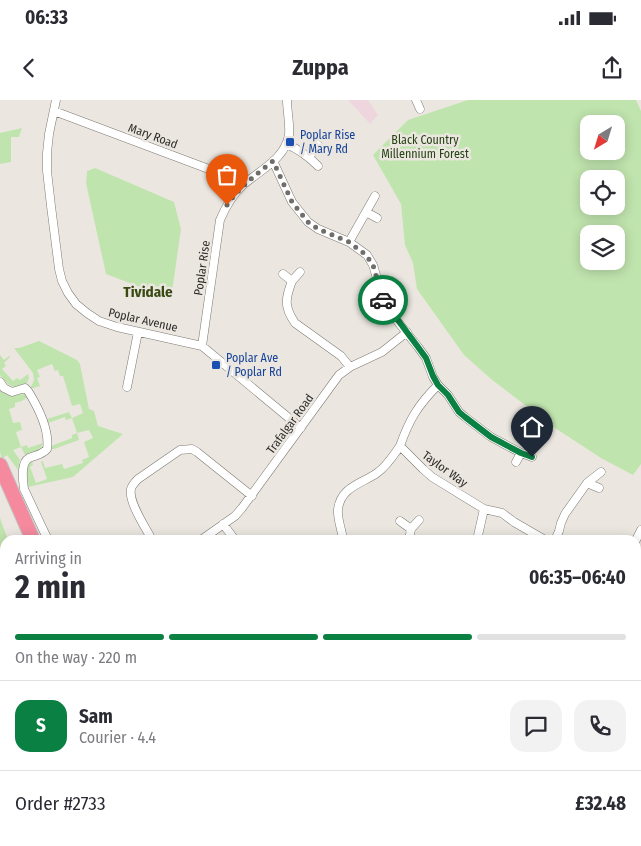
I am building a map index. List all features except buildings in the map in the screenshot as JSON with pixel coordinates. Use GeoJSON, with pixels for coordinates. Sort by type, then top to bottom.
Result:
{"type":"FeatureCollection","features":[{"type":"Feature","properties":{"kind":"highway"},"geometry":{"type":"LineString","coordinates":[[0,465],[31,535]]}},
{"type":"Feature","properties":{"kind":"highway"},"geometry":{"type":"LineString","coordinates":[[0,486],[21,535]]}},
{"type":"Feature","properties":{"kind":"street","name":"Poplar Avenue"},"geometry":{"type":"LineString","coordinates":[[56,100],[49,134],[47,171],[56,257],[62,282],[76,304],[86,314],[117,327],[202,346],[301,428]]}},
{"type":"Feature","properties":{"kind":"street"},"geometry":{"type":"LineString","coordinates":[[287,100],[286,109],[289,135],[286,144],[309,157],[318,166]]}},
{"type":"Feature","properties":{"kind":"street"},"geometry":{"type":"LineString","coordinates":[[416,100],[420,109]]}},
{"type":"Feature","properties":{"kind":"street","name":"Mary Road"},"geometry":{"type":"LineString","coordinates":[[54,111],[230,176],[243,185]]}},
{"type":"Feature","properties":{"kind":"street","name":"Poplar Rise"},"geometry":{"type":"LineString","coordinates":[[202,346],[220,220],[233,196],[243,185],[273,161],[286,144]]}},
{"type":"Feature","properties":{"kind":"street"},"geometry":{"type":"LineString","coordinates":[[309,157],[318,145]]}},
{"type":"Feature","properties":{"kind":"street"},"geometry":{"type":"LineString","coordinates":[[273,161],[292,202],[308,222],[318,229],[349,242],[366,255],[373,265],[383,303],[426,358],[438,385],[448,395],[459,412],[491,437],[532,457]]}},
{"type":"Feature","properties":{"kind":"street"},"geometry":{"type":"LineString","coordinates":[[349,242],[375,196]]}},
{"type":"Feature","properties":{"kind":"street"},"geometry":{"type":"LineString","coordinates":[[366,212],[377,218]]}},
{"type":"Feature","properties":{"kind":"street"},"geometry":{"type":"LineString","coordinates":[[300,272],[292,281],[287,294],[287,309],[291,318],[296,324],[341,356],[350,367]]}},
{"type":"Feature","properties":{"kind":"street"},"geometry":{"type":"LineString","coordinates":[[282,274],[292,281]]}},
{"type":"Feature","properties":{"kind":"street"},"geometry":{"type":"LineString","coordinates":[[127,387],[138,332]]}},
{"type":"Feature","properties":{"kind":"street","name":"Trafalgar Road"},"geometry":{"type":"LineString","coordinates":[[208,535],[235,516],[252,496],[339,375],[350,367],[382,352],[407,332]]}},
{"type":"Feature","properties":{"kind":"street"},"geometry":{"type":"LineString","coordinates":[[0,382],[4,388],[12,392],[25,388],[36,404],[44,422],[47,449],[42,454],[26,460],[24,464],[24,489],[46,535]]}},
{"type":"Feature","properties":{"kind":"street"},"geometry":{"type":"LineString","coordinates":[[342,535],[338,510],[342,497],[352,486],[385,466],[400,446],[406,427],[413,415],[438,385]]}},
{"type":"Feature","properties":{"kind":"street","name":"Taylor Way"},"geometry":{"type":"LineString","coordinates":[[400,446],[432,477],[484,509],[502,513],[536,535]]}},
{"type":"Feature","properties":{"kind":"street"},"geometry":{"type":"LineString","coordinates":[[149,535],[133,503],[130,495],[131,489],[138,479],[180,450],[192,449],[197,452],[252,496]]}},
{"type":"Feature","properties":{"kind":"street"},"geometry":{"type":"LineString","coordinates":[[516,462],[521,453]]}},
{"type":"Feature","properties":{"kind":"street"},"geometry":{"type":"LineString","coordinates":[[557,535],[565,514],[587,483],[601,472]]}},
{"type":"Feature","properties":{"kind":"street"},"geometry":{"type":"LineString","coordinates":[[587,483],[599,488]]}},
{"type":"Feature","properties":{"kind":"street"},"geometry":{"type":"LineString","coordinates":[[477,535],[484,509]]}},
{"type":"Feature","properties":{"kind":"street"},"geometry":{"type":"LineString","coordinates":[[410,535],[418,520]]}},
{"type":"Feature","properties":{"kind":"street"},"geometry":{"type":"LineString","coordinates":[[400,521],[412,529]]}},
{"type":"Feature","properties":{"kind":"street"},"geometry":{"type":"LineString","coordinates":[[223,524],[231,535]]}},
{"type":"Feature","properties":{"kind":"shaded area"},"geometry":{"type":"Polygon","coordinates":[[[348,100],[368,100],[378,115],[370,124],[348,100]]]}},
{"type":"Feature","properties":{"kind":"green space","name":"Black Country Millennium Forest"},"geometry":{"type":"Polygon","coordinates":[[[468,100],[636,100],[641,111],[641,464],[633,475],[601,458],[555,428],[491,379],[464,355],[417,289],[413,263],[405,245],[401,204],[373,155],[408,120],[468,100]]]}},
{"type":"Feature","properties":{"kind":"green space"},"geometry":{"type":"Polygon","coordinates":[[[22,128],[19,137],[11,137],[11,162],[0,164],[0,133],[22,128]]]}},
{"type":"Feature","properties":{"kind":"green space"},"geometry":{"type":"Polygon","coordinates":[[[95,168],[174,202],[181,229],[172,292],[166,297],[106,274],[86,183],[87,171],[95,168]]]}},
{"type":"Feature","properties":{"kind":"green space"},"geometry":{"type":"Polygon","coordinates":[[[39,341],[77,360],[80,364],[89,409],[94,411],[98,426],[123,434],[73,477],[28,487],[27,470],[32,461],[33,465],[30,467],[36,483],[47,479],[41,462],[43,461],[45,468],[62,464],[64,469],[83,463],[82,460],[89,457],[84,442],[93,438],[89,430],[77,433],[72,418],[83,413],[80,404],[72,406],[63,376],[60,376],[58,370],[55,371],[52,364],[37,370],[40,377],[37,378],[40,386],[30,389],[34,380],[33,373],[14,348],[39,341]]]}},
{"type":"Feature","properties":{"kind":"green space"},"geometry":{"type":"Polygon","coordinates":[[[0,355],[4,360],[10,357],[4,363],[6,366],[2,369],[13,381],[17,378],[20,380],[28,374],[27,383],[14,387],[8,384],[0,375],[0,355]]]}},
{"type":"Feature","properties":{"kind":"green space"},"geometry":{"type":"Polygon","coordinates":[[[0,389],[10,396],[25,394],[28,397],[15,403],[15,407],[9,409],[13,423],[20,422],[22,430],[16,432],[21,447],[13,450],[20,460],[18,470],[7,455],[2,459],[0,452],[0,389]]]}},
{"type":"Feature","properties":{"kind":"green space"},"geometry":{"type":"Polygon","coordinates":[[[69,412],[72,418],[66,420],[65,417],[48,423],[47,419],[69,412]]]}},
{"type":"Feature","properties":{"kind":"green space"},"geometry":{"type":"Polygon","coordinates":[[[77,433],[79,440],[51,449],[51,446],[72,438],[72,435],[77,433]]]}},
{"type":"Feature","properties":{"kind":"green space"},"geometry":{"type":"Polygon","coordinates":[[[43,443],[38,450],[25,455],[21,447],[27,445],[28,448],[43,443]]]}},
{"type":"Feature","properties":{"kind":"green space"},"geometry":{"type":"Polygon","coordinates":[[[0,518],[6,535],[0,535],[0,518]]]}},
{"type":"Feature","properties":{"kind":"way so far"},"geometry":{"type":"LineString","coordinates":[[227,205],[243,185],[273,161],[292,202],[308,222],[318,229],[349,242],[366,255],[373,265],[383,300]]}},
{"type":"Feature","properties":{"kind":"place","name":"Poplar Rise / Mary Rd"},"geometry":{"type":"Point","coordinates":[290,142]}},
{"type":"Feature","properties":{"kind":"place","name":"Poplar Ave / Poplar Rd"},"geometry":{"type":"Point","coordinates":[216,365]}},
{"type":"Feature","properties":{"kind":"district","name":"Tividale"},"geometry":{"type":"Point","coordinates":[148,292]}},
{"type":"Feature","properties":{"kind":"route"},"geometry":{"type":"LineString","coordinates":[[383,300],[383,303],[426,358],[438,385],[448,395],[459,412],[491,437],[532,457]]}}]}
